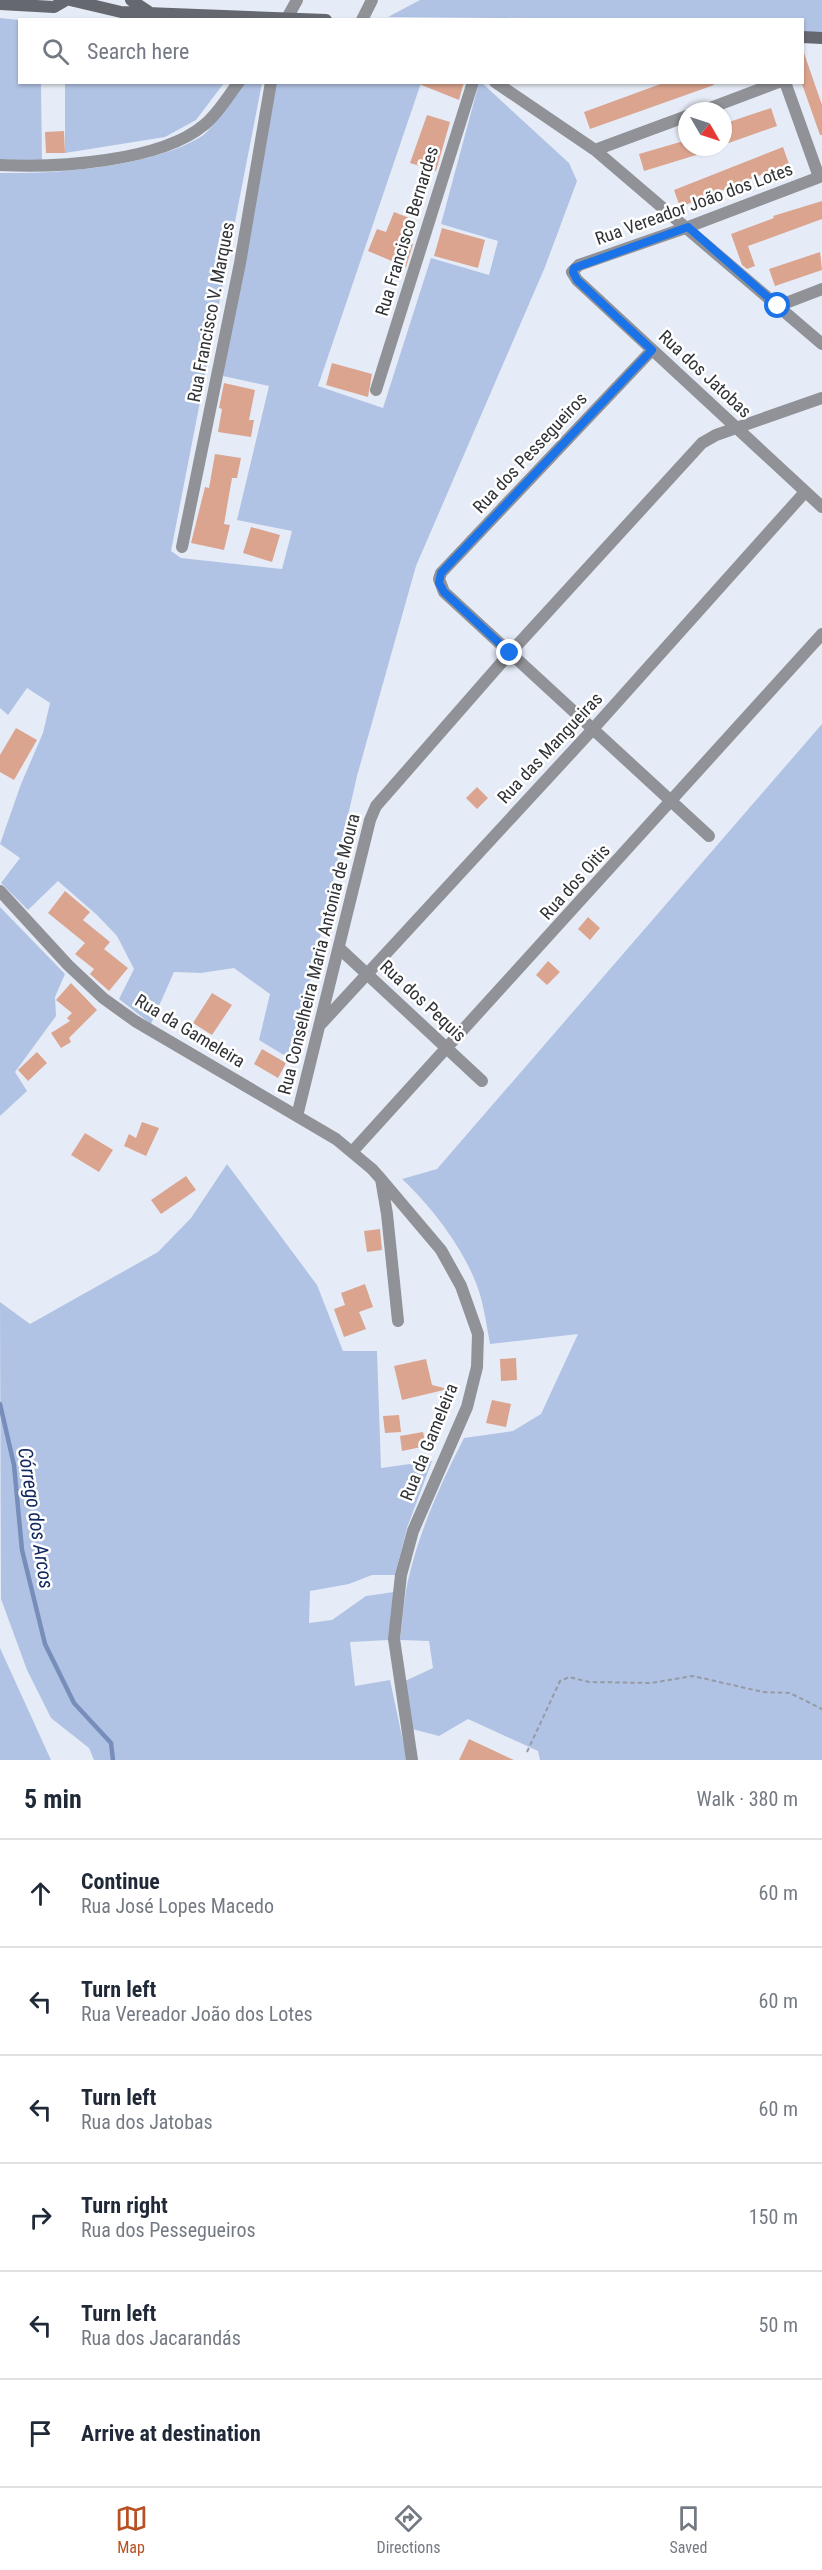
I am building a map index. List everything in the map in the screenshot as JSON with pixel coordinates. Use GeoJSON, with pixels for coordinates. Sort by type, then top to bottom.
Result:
{"type":"FeatureCollection","features":[{"type":"Feature","properties":{"kind":"main road"},"geometry":{"type":"LineString","coordinates":[[0,4],[54,7],[68,0],[121,12],[286,18]]}},
{"type":"Feature","properties":{"kind":"main road"},"geometry":{"type":"LineString","coordinates":[[130,0],[150,13]]}},
{"type":"Feature","properties":{"kind":"main road"},"geometry":{"type":"LineString","coordinates":[[804,37],[822,38]]}},
{"type":"Feature","properties":{"kind":"street"},"geometry":{"type":"LineString","coordinates":[[121,12],[130,0]]}},
{"type":"Feature","properties":{"kind":"street"},"geometry":{"type":"LineString","coordinates":[[286,18],[297,0]]}},
{"type":"Feature","properties":{"kind":"street"},"geometry":{"type":"LineString","coordinates":[[363,18],[372,0]]}},
{"type":"Feature","properties":{"kind":"street"},"geometry":{"type":"LineString","coordinates":[[0,165],[44,166],[127,156],[168,146],[205,125],[237,84]]}},
{"type":"Feature","properties":{"kind":"street","name":"Rua Francisco V. Marques"},"geometry":{"type":"LineString","coordinates":[[183,547],[240,263],[271,84]]}},
{"type":"Feature","properties":{"kind":"street","name":"Rua Francisco Bernardes"},"geometry":{"type":"LineString","coordinates":[[376,390],[472,84]]}},
{"type":"Feature","properties":{"kind":"street"},"geometry":{"type":"LineString","coordinates":[[498,84],[595,150],[688,227],[822,344]]}},
{"type":"Feature","properties":{"kind":"street"},"geometry":{"type":"LineString","coordinates":[[726,102],[774,84]]}},
{"type":"Feature","properties":{"kind":"street"},"geometry":{"type":"LineString","coordinates":[[786,84],[821,177]]}},
{"type":"Feature","properties":{"kind":"street"},"geometry":{"type":"LineString","coordinates":[[595,150],[678,119]]}},
{"type":"Feature","properties":{"kind":"street","name":"Rua Vereador João dos Lotes"},"geometry":{"type":"LineString","coordinates":[[579,265],[821,177]]}},
{"type":"Feature","properties":{"kind":"street","name":"Rua dos Jatobas"},"geometry":{"type":"LineString","coordinates":[[579,265],[574,268],[574,276],[822,507]]}},
{"type":"Feature","properties":{"kind":"street"},"geometry":{"type":"LineString","coordinates":[[778,306],[822,289]]}},
{"type":"Feature","properties":{"kind":"street","name":"Rua dos Pessegueiros"},"geometry":{"type":"LineString","coordinates":[[510,653],[444,592],[439,583],[441,573],[652,350]]}},
{"type":"Feature","properties":{"kind":"street","name":"Rua Conselheira Maria Antonia de Moura"},"geometry":{"type":"LineString","coordinates":[[297,1116],[370,820],[376,806],[510,653],[702,443],[716,435],[738,430],[822,398]]}},
{"type":"Feature","properties":{"kind":"street","name":"Rua das Mangueiras"},"geometry":{"type":"LineString","coordinates":[[320,1025],[593,729],[805,492]]}},
{"type":"Feature","properties":{"kind":"street","name":"Rua dos Oitis"},"geometry":{"type":"LineString","coordinates":[[352,1152],[448,1049],[822,634]]}},
{"type":"Feature","properties":{"kind":"street"},"geometry":{"type":"LineString","coordinates":[[510,653],[709,836]]}},
{"type":"Feature","properties":{"kind":"street","name":"Rua da Gameleira"},"geometry":{"type":"LineString","coordinates":[[0,891],[68,965],[103,998],[135,1022],[297,1116],[352,1152],[381,1179],[441,1250],[461,1286],[478,1334],[477,1367],[467,1407],[412,1531],[401,1575],[394,1639],[412,1760]]}},
{"type":"Feature","properties":{"kind":"street","name":"Rua dos Pequis"},"geometry":{"type":"LineString","coordinates":[[339,948],[482,1081]]}},
{"type":"Feature","properties":{"kind":"street"},"geometry":{"type":"LineString","coordinates":[[381,1179],[398,1321]]}},
{"type":"Feature","properties":{"kind":"path"},"geometry":{"type":"LineString","coordinates":[[527,1752],[560,1681],[569,1677],[590,1682],[651,1683],[693,1676],[763,1692],[790,1693],[822,1709]]}},
{"type":"Feature","properties":{"kind":"shaded area"},"geometry":{"type":"Polygon","coordinates":[[[420,0],[822,0],[822,32],[804,32],[804,18],[388,17],[420,0]]]}},
{"type":"Feature","properties":{"kind":"shaded area"},"geometry":{"type":"Polygon","coordinates":[[[0,18],[18,20],[18,84],[41,84],[42,162],[0,159],[0,18]]]}},
{"type":"Feature","properties":{"kind":"shaded area"},"geometry":{"type":"Polygon","coordinates":[[[65,84],[223,84],[196,120],[165,137],[65,153],[65,84]]]}},
{"type":"Feature","properties":{"kind":"shaded area"},"geometry":{"type":"Polygon","coordinates":[[[244,84],[262,84],[171,551],[181,558],[282,569],[292,531],[237,520],[269,386],[223,376],[275,84],[421,84],[318,386],[383,408],[431,258],[489,275],[498,241],[441,224],[479,84],[483,84],[569,163],[577,181],[545,267],[416,566],[357,776],[292,1060],[259,1040],[270,994],[234,968],[201,973],[174,972],[151,1024],[119,999],[134,969],[117,936],[97,915],[58,881],[28,910],[1,883],[20,858],[0,844],[21,784],[43,733],[50,703],[27,688],[8,715],[0,708],[0,173],[76,170],[132,162],[182,147],[202,136],[244,84]]]}},
{"type":"Feature","properties":{"kind":"shaded area"},"geometry":{"type":"Polygon","coordinates":[[[822,724],[822,1760],[540,1760],[538,1751],[468,1719],[439,1736],[412,1729],[405,1681],[433,1668],[429,1641],[400,1640],[409,1576],[432,1506],[464,1438],[513,1431],[541,1414],[578,1334],[490,1344],[481,1298],[468,1265],[438,1218],[402,1179],[437,1169],[822,724]]]}},
{"type":"Feature","properties":{"kind":"shaded area"},"geometry":{"type":"Polygon","coordinates":[[[0,907],[65,974],[55,997],[56,1016],[15,1072],[27,1091],[0,1116],[0,907]]]}},
{"type":"Feature","properties":{"kind":"shaded area"},"geometry":{"type":"Polygon","coordinates":[[[227,1164],[317,1285],[343,1351],[377,1351],[381,1468],[432,1461],[407,1528],[395,1575],[372,1575],[349,1584],[310,1591],[309,1623],[332,1620],[366,1596],[394,1592],[389,1640],[350,1642],[355,1686],[390,1680],[407,1760],[94,1760],[89,1748],[51,1718],[27,1670],[1,1599],[0,1302],[30,1324],[158,1252],[191,1218],[227,1164]]]}},
{"type":"Feature","properties":{"kind":"shaded area"},"geometry":{"type":"Polygon","coordinates":[[[0,1648],[51,1760],[0,1760],[0,1648]]]}},
{"type":"Feature","properties":{"kind":"building"},"geometry":{"type":"Polygon","coordinates":[[[804,53],[822,105],[822,135],[820,135],[802,84],[804,84],[804,53]]]}},
{"type":"Feature","properties":{"kind":"building"},"geometry":{"type":"Polygon","coordinates":[[[419,84],[463,84],[459,100],[419,84]]]}},
{"type":"Feature","properties":{"kind":"building"},"geometry":{"type":"Polygon","coordinates":[[[661,84],[714,85],[590,129],[584,112],[661,84]]]}},
{"type":"Feature","properties":{"kind":"building"},"geometry":{"type":"Polygon","coordinates":[[[771,108],[777,126],[732,142],[732,121],[771,108]]]}},
{"type":"Feature","properties":{"kind":"building"},"geometry":{"type":"Polygon","coordinates":[[[427,115],[450,122],[436,171],[410,163],[427,115]]]}},
{"type":"Feature","properties":{"kind":"building"},"geometry":{"type":"Polygon","coordinates":[[[64,131],[65,153],[46,153],[45,132],[64,131]]]}},
{"type":"Feature","properties":{"kind":"building"},"geometry":{"type":"Polygon","coordinates":[[[678,143],[678,156],[693,156],[644,171],[639,154],[678,143]]]}},
{"type":"Feature","properties":{"kind":"building"},"geometry":{"type":"Polygon","coordinates":[[[783,147],[789,164],[680,207],[674,190],[783,147]]]}},
{"type":"Feature","properties":{"kind":"building"},"geometry":{"type":"Polygon","coordinates":[[[822,201],[822,219],[748,246],[755,266],[747,269],[742,265],[731,234],[774,218],[773,216],[822,201]]]}},
{"type":"Feature","properties":{"kind":"building"},"geometry":{"type":"Polygon","coordinates":[[[394,212],[417,221],[409,242],[413,244],[406,267],[368,251],[377,229],[386,232],[394,212]]]}},
{"type":"Feature","properties":{"kind":"building"},"geometry":{"type":"Polygon","coordinates":[[[442,228],[485,240],[478,268],[434,256],[442,228]]]}},
{"type":"Feature","properties":{"kind":"building"},"geometry":{"type":"Polygon","coordinates":[[[820,252],[822,270],[775,286],[769,269],[820,252]]]}},
{"type":"Feature","properties":{"kind":"building"},"geometry":{"type":"Polygon","coordinates":[[[332,363],[372,374],[368,397],[326,385],[332,363]]]}},
{"type":"Feature","properties":{"kind":"building"},"geometry":{"type":"Polygon","coordinates":[[[224,383],[255,390],[249,420],[254,420],[251,437],[218,432],[222,409],[219,408],[224,383]]]}},
{"type":"Feature","properties":{"kind":"building"},"geometry":{"type":"Polygon","coordinates":[[[215,454],[241,458],[237,478],[232,478],[224,524],[230,525],[224,550],[191,543],[205,487],[209,488],[215,454]]]}},
{"type":"Feature","properties":{"kind":"building"},"geometry":{"type":"Polygon","coordinates":[[[251,527],[280,535],[272,562],[243,553],[251,527]]]}},
{"type":"Feature","properties":{"kind":"building"},"geometry":{"type":"Polygon","coordinates":[[[16,728],[37,740],[14,780],[0,772],[0,755],[16,728]]]}},
{"type":"Feature","properties":{"kind":"building"},"geometry":{"type":"Polygon","coordinates":[[[477,787],[488,798],[477,809],[466,798],[477,787]]]}},
{"type":"Feature","properties":{"kind":"building"},"geometry":{"type":"Polygon","coordinates":[[[65,891],[90,912],[83,920],[110,942],[104,949],[128,968],[109,991],[90,974],[94,969],[75,954],[85,943],[48,913],[65,891]]]}},
{"type":"Feature","properties":{"kind":"building"},"geometry":{"type":"Polygon","coordinates":[[[588,917],[600,928],[590,940],[578,929],[588,917]]]}},
{"type":"Feature","properties":{"kind":"building"},"geometry":{"type":"Polygon","coordinates":[[[548,961],[560,972],[547,985],[536,975],[548,961]]]}},
{"type":"Feature","properties":{"kind":"building"},"geometry":{"type":"Polygon","coordinates":[[[71,983],[97,1010],[69,1038],[71,1042],[61,1048],[51,1033],[70,1021],[67,1018],[72,1013],[56,1000],[71,983]]]}},
{"type":"Feature","properties":{"kind":"building"},"geometry":{"type":"Polygon","coordinates":[[[212,993],[232,1005],[212,1035],[193,1023],[212,993]]]}},
{"type":"Feature","properties":{"kind":"building"},"geometry":{"type":"Polygon","coordinates":[[[262,1049],[286,1063],[278,1078],[254,1064],[262,1049]]]}},
{"type":"Feature","properties":{"kind":"building"},"geometry":{"type":"Polygon","coordinates":[[[37,1052],[47,1063],[28,1081],[18,1070],[37,1052]]]}},
{"type":"Feature","properties":{"kind":"building"},"geometry":{"type":"Polygon","coordinates":[[[142,1122],[159,1128],[146,1156],[124,1146],[129,1134],[136,1138],[142,1122]]]}},
{"type":"Feature","properties":{"kind":"building"},"geometry":{"type":"Polygon","coordinates":[[[85,1133],[113,1150],[99,1172],[71,1155],[85,1133]]]}},
{"type":"Feature","properties":{"kind":"building"},"geometry":{"type":"Polygon","coordinates":[[[186,1176],[196,1190],[161,1214],[151,1200],[186,1176]]]}},
{"type":"Feature","properties":{"kind":"building"},"geometry":{"type":"Polygon","coordinates":[[[380,1229],[382,1250],[367,1252],[364,1231],[380,1229]]]}},
{"type":"Feature","properties":{"kind":"building"},"geometry":{"type":"Polygon","coordinates":[[[365,1284],[373,1307],[359,1312],[366,1329],[344,1337],[334,1309],[345,1305],[341,1293],[365,1284]]]}},
{"type":"Feature","properties":{"kind":"building"},"geometry":{"type":"Polygon","coordinates":[[[516,1358],[517,1380],[501,1381],[500,1359],[516,1358]]]}},
{"type":"Feature","properties":{"kind":"building"},"geometry":{"type":"Polygon","coordinates":[[[426,1359],[432,1385],[448,1389],[402,1400],[394,1366],[426,1359]]]}},
{"type":"Feature","properties":{"kind":"building"},"geometry":{"type":"Polygon","coordinates":[[[492,1400],[511,1404],[506,1427],[486,1423],[492,1400]]]}},
{"type":"Feature","properties":{"kind":"building"},"geometry":{"type":"Polygon","coordinates":[[[399,1415],[401,1432],[385,1433],[383,1416],[399,1415]]]}},
{"type":"Feature","properties":{"kind":"building"},"geometry":{"type":"Polygon","coordinates":[[[423,1432],[426,1446],[402,1451],[400,1436],[423,1432]]]}},
{"type":"Feature","properties":{"kind":"building"},"geometry":{"type":"Polygon","coordinates":[[[469,1739],[514,1760],[459,1760],[469,1739]]]}},
{"type":"Feature","properties":{"kind":"waterway","name":"Córrego dos Arcos"},"geometry":{"type":"LineString","coordinates":[[0,1404],[14,1465],[22,1550],[45,1644],[74,1703],[111,1743],[113,1760]]}},
{"type":"Feature","properties":{"kind":"route"},"geometry":{"type":"LineString","coordinates":[[510,653],[444,592],[439,583],[441,573],[652,350],[577,280],[573,272],[574,268],[688,227],[778,306]]}}]}
